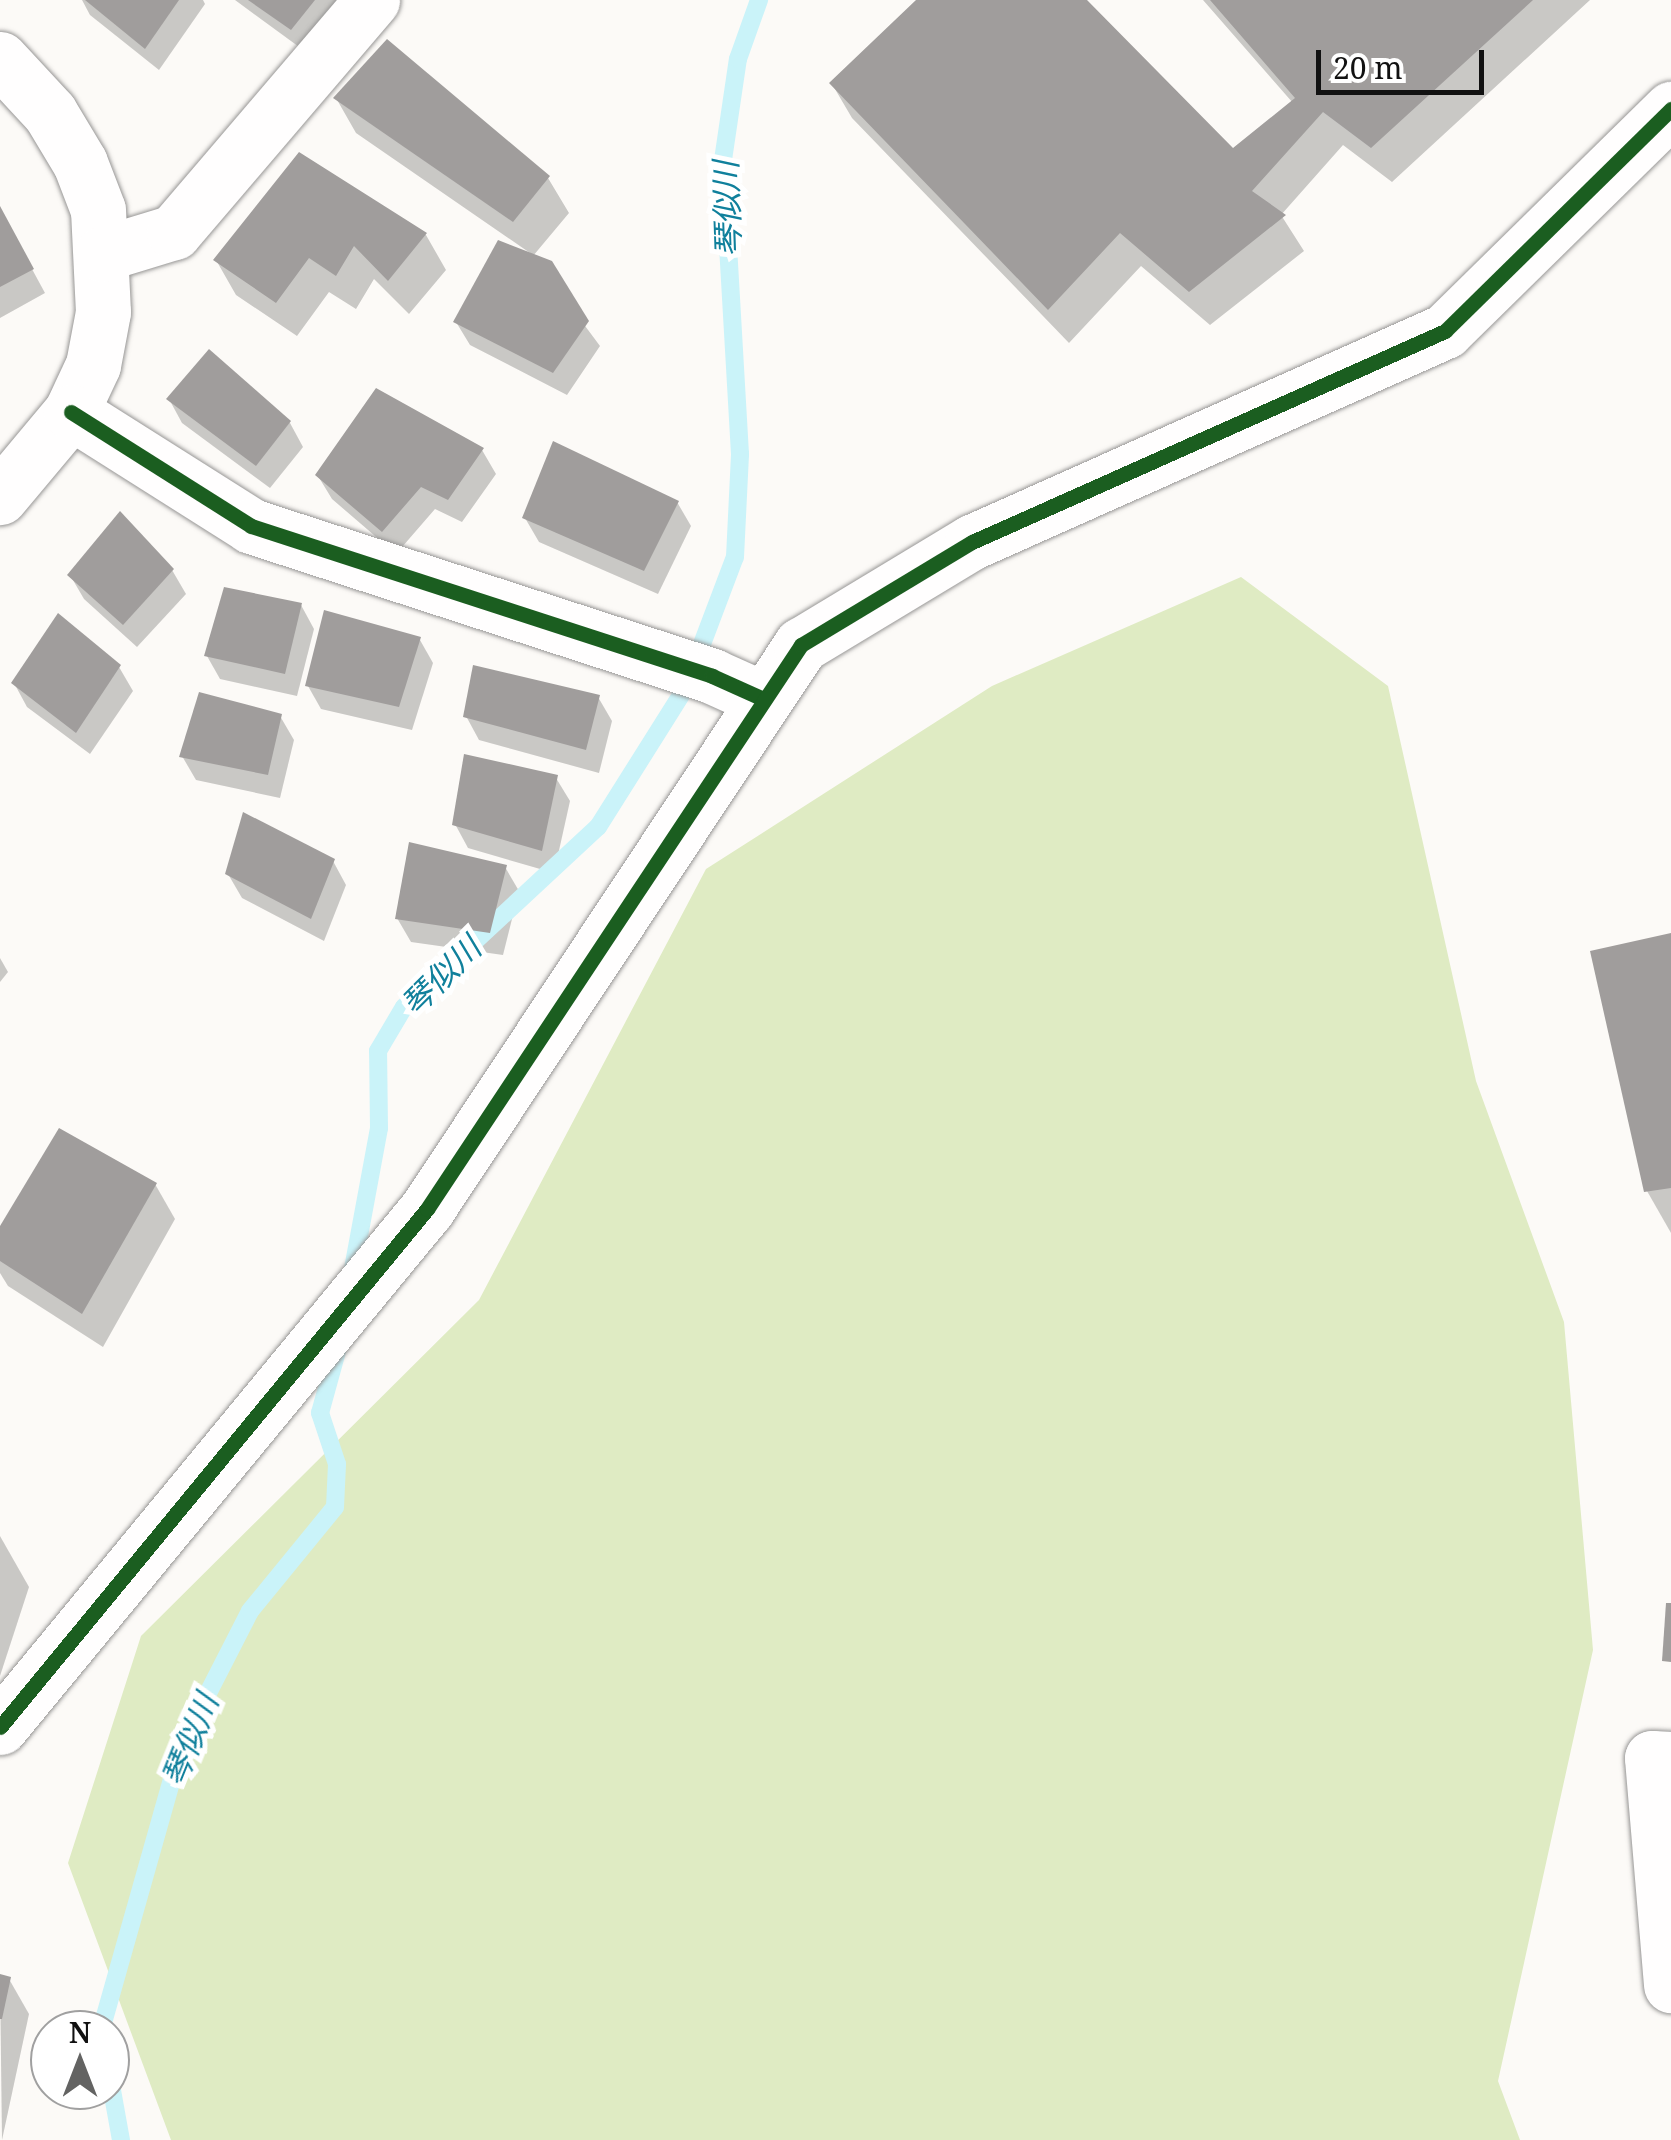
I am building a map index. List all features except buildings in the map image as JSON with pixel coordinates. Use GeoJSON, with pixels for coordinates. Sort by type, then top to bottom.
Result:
{"type":"FeatureCollection","features":[{"type":"Feature","properties":{"kind":"street"},"geometry":{"type":"LineString","coordinates":[[102,254],[174,232],[372,0]]}},
{"type":"Feature","properties":{"kind":"street"},"geometry":{"type":"LineString","coordinates":[[0,59],[50,113],[80,163],[98,210],[102,254],[100,330],[72,412],[0,497]]}},
{"type":"Feature","properties":{"kind":"street"},"geometry":{"type":"LineString","coordinates":[[0,1727],[428,1208],[761,698],[801,645],[972,542],[1445,331],[1671,109]]}},
{"type":"Feature","properties":{"kind":"street"},"geometry":{"type":"LineString","coordinates":[[72,412],[251,526],[712,676],[761,698]]}},
{"type":"Feature","properties":{"kind":"street"},"geometry":{"type":"LineString","coordinates":[[1671,1759],[1652,1758],[1671,1985]]}},
{"type":"Feature","properties":{"kind":"green space"},"geometry":{"type":"Polygon","coordinates":[[[1241,577],[1388,686],[1476,1081],[1564,1322],[1593,1650],[1498,2081],[1520,2140],[171,2140],[130,2030],[130,2010],[123,2010],[68,1863],[141,1636],[479,1300],[706,869],[992,686],[1241,577]]]}},
{"type":"Feature","properties":{"kind":"waterway","name":"琴似川"},"geometry":{"type":"LineString","coordinates":[[352,1274],[379,1128],[378,1051],[404,1007],[598,827],[685,689],[735,557],[740,454],[723,160],[738,59],[759,0]]}},
{"type":"Feature","properties":{"kind":"waterway","name":"琴似川"},"geometry":{"type":"LineString","coordinates":[[107,2010],[182,1744],[250,1611],[335,1507],[337,1464],[320,1413],[339,1344]]}},
{"type":"Feature","properties":{"kind":"waterway","name":"琴似川"},"geometry":{"type":"LineString","coordinates":[[116,2110],[121,2140]]}},
{"type":"Feature","properties":{"kind":"cycle path"},"geometry":{"type":"LineString","coordinates":[[0,1727],[427,1209],[801,645],[972,542],[1445,331],[1671,109]]}},
{"type":"Feature","properties":{"kind":"cycle path"},"geometry":{"type":"LineString","coordinates":[[71,412],[251,526],[712,676],[761,698]]}}]}
